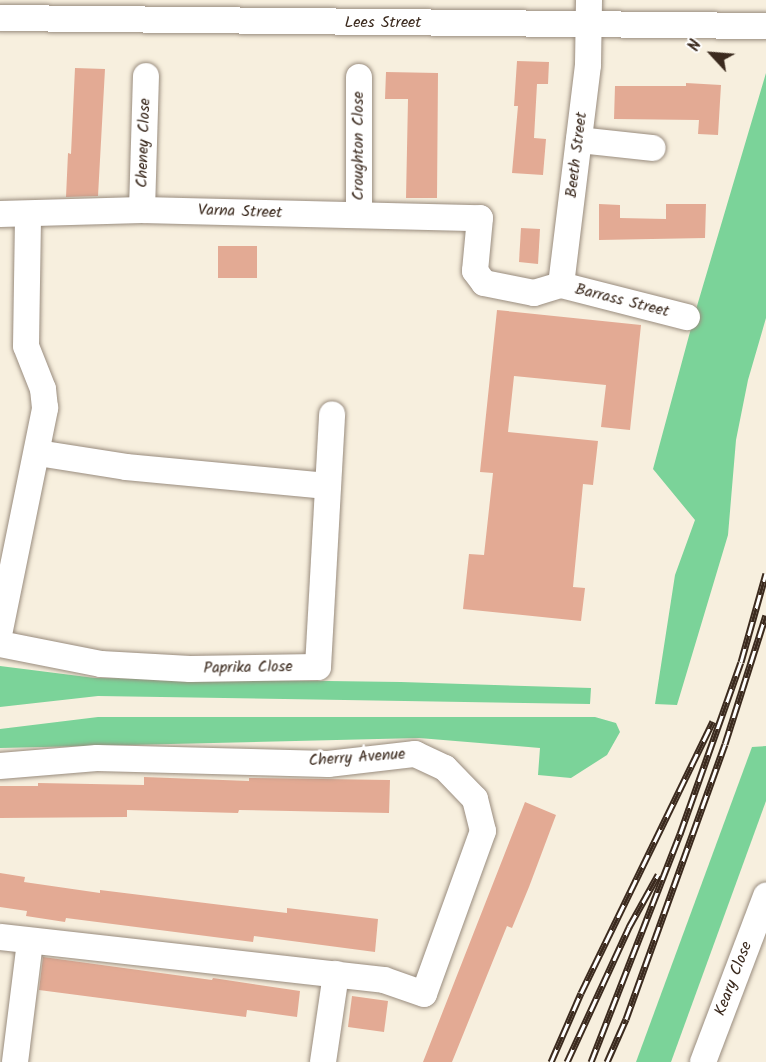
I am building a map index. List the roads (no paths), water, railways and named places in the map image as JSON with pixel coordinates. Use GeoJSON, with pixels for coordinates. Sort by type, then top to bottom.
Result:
{"type":"FeatureCollection","features":[{"type":"Feature","properties":{"kind":"street","name":"Lees Street"},"geometry":{"type":"LineString","coordinates":[[0,18],[295,11],[589,12],[766,26]]}},
{"type":"Feature","properties":{"kind":"street","name":"Beeth Street"},"geometry":{"type":"LineString","coordinates":[[561,285],[579,140],[589,12]]}},
{"type":"Feature","properties":{"kind":"street","name":"Cheney Close"},"geometry":{"type":"LineString","coordinates":[[142,210],[146,76]]}},
{"type":"Feature","properties":{"kind":"street","name":"Croughton Close"},"geometry":{"type":"LineString","coordinates":[[359,77],[359,215]]}},
{"type":"Feature","properties":{"kind":"street"},"geometry":{"type":"LineString","coordinates":[[579,140],[653,148]]}},
{"type":"Feature","properties":{"kind":"street","name":"Varna Street"},"geometry":{"type":"LineString","coordinates":[[0,214],[142,210],[480,218]]}},
{"type":"Feature","properties":{"kind":"street"},"geometry":{"type":"LineString","coordinates":[[0,630],[38,453],[45,408],[43,389],[26,346],[28,214]]}},
{"type":"Feature","properties":{"kind":"street","name":"Barrass Street"},"geometry":{"type":"LineString","coordinates":[[480,218],[475,271],[484,284],[534,293],[561,285],[687,316]]}},
{"type":"Feature","properties":{"kind":"street","name":"Paprika Close"},"geometry":{"type":"LineString","coordinates":[[0,644],[101,664],[190,669],[318,667],[332,414]]}},
{"type":"Feature","properties":{"kind":"street"},"geometry":{"type":"LineString","coordinates":[[38,453],[126,467],[327,486]]}},
{"type":"Feature","properties":{"kind":"street","name":"Cherry Avenue"},"geometry":{"type":"LineString","coordinates":[[0,766],[97,758],[328,764],[415,754],[445,768],[475,799],[483,831],[424,994],[384,980],[0,938]]}},
{"type":"Feature","properties":{"kind":"street","name":"Keary Close"},"geometry":{"type":"LineString","coordinates":[[703,1062],[766,896]]}},
{"type":"Feature","properties":{"kind":"street"},"geometry":{"type":"LineString","coordinates":[[15,1062],[30,941]]}},
{"type":"Feature","properties":{"kind":"street"},"geometry":{"type":"LineString","coordinates":[[323,1062],[336,974]]}},
{"type":"Feature","properties":{"kind":"railway"},"geometry":{"type":"LineString","coordinates":[[591,1062],[680,834],[741,662],[766,573]]}},
{"type":"Feature","properties":{"kind":"railway"},"geometry":{"type":"LineString","coordinates":[[607,1062],[626,1019],[725,744],[766,615]]}},
{"type":"Feature","properties":{"kind":"railway"},"geometry":{"type":"LineString","coordinates":[[551,1062],[581,993],[713,721]]}},
{"type":"Feature","properties":{"kind":"railway"},"geometry":{"type":"LineString","coordinates":[[567,1062],[629,927],[658,875]]}}]}
